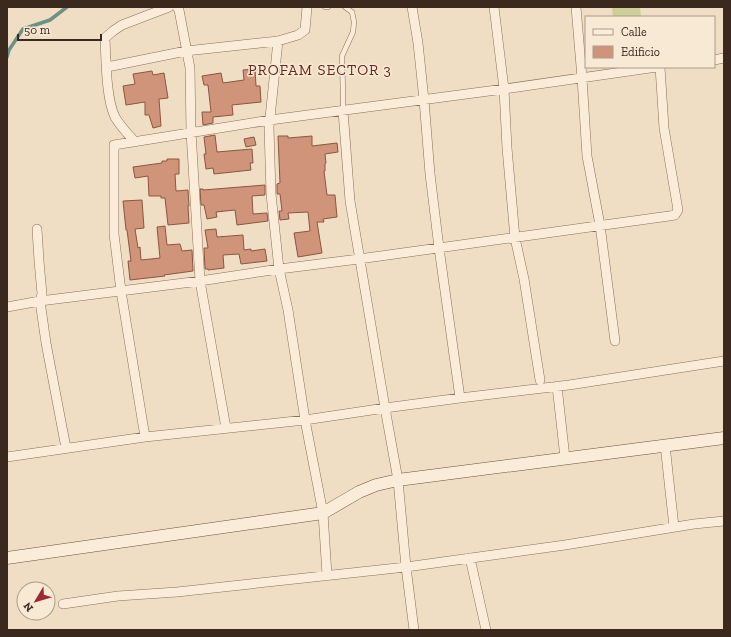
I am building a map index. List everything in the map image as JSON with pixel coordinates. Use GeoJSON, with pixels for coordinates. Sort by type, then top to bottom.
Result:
{"type":"FeatureCollection","features":[{"type":"Feature","properties":{"kind":"main road"},"geometry":{"type":"LineString","coordinates":[[7,558],[322,513],[359,492],[376,485],[398,480],[724,438]]}},
{"type":"Feature","properties":{"kind":"street"},"geometry":{"type":"LineString","coordinates":[[134,142],[115,118],[112,108],[109,94],[105,38],[122,25],[169,7]]}},
{"type":"Feature","properties":{"kind":"street"},"geometry":{"type":"LineString","coordinates":[[177,7],[179,10],[190,68],[191,132],[200,281],[226,428]]}},
{"type":"Feature","properties":{"kind":"street"},"geometry":{"type":"LineString","coordinates":[[107,68],[186,51],[278,41],[298,35],[305,30],[307,7]]}},
{"type":"Feature","properties":{"kind":"street"},"geometry":{"type":"LineString","coordinates":[[412,7],[418,43],[430,174],[439,248],[460,398]]}},
{"type":"Feature","properties":{"kind":"street"},"geometry":{"type":"LineString","coordinates":[[494,7],[504,89],[507,148],[515,238],[524,279],[540,380]]}},
{"type":"Feature","properties":{"kind":"street"},"geometry":{"type":"LineString","coordinates":[[576,7],[587,156],[600,225],[615,341]]}},
{"type":"Feature","properties":{"kind":"street"},"geometry":{"type":"LineString","coordinates":[[278,41],[269,138],[271,194],[279,269],[288,310],[305,420],[322,513],[327,575]]}},
{"type":"Feature","properties":{"kind":"street"},"geometry":{"type":"LineString","coordinates":[[145,437],[121,291],[114,234],[114,145],[270,120],[650,68]]}},
{"type":"Feature","properties":{"kind":"street"},"geometry":{"type":"LineString","coordinates":[[7,307],[40,301],[200,281],[279,269],[515,238],[675,214],[678,210],[664,128],[660,68]]}},
{"type":"Feature","properties":{"kind":"street"},"geometry":{"type":"LineString","coordinates":[[343,110],[350,201],[384,408],[398,480],[406,567],[414,630]]}},
{"type":"Feature","properties":{"kind":"street"},"geometry":{"type":"LineString","coordinates":[[37,229],[42,294],[40,301],[46,343],[66,448]]}},
{"type":"Feature","properties":{"kind":"street"},"geometry":{"type":"LineString","coordinates":[[7,457],[145,437],[305,420],[384,408],[557,386],[724,361]]}},
{"type":"Feature","properties":{"kind":"street"},"geometry":{"type":"LineString","coordinates":[[557,386],[565,458]]}},
{"type":"Feature","properties":{"kind":"street"},"geometry":{"type":"LineString","coordinates":[[665,445],[674,527]]}},
{"type":"Feature","properties":{"kind":"street"},"geometry":{"type":"LineString","coordinates":[[63,604],[118,596],[177,592],[406,567],[565,545],[694,524],[724,521]]}},
{"type":"Feature","properties":{"kind":"street"},"geometry":{"type":"LineString","coordinates":[[470,558],[486,630]]}},
{"type":"Feature","properties":{"kind":"lane"},"geometry":{"type":"LineString","coordinates":[[343,110],[342,56],[353,32],[354,22],[352,12],[345,7]]}},
{"type":"Feature","properties":{"kind":"green space"},"geometry":{"type":"Polygon","coordinates":[[[612,7],[640,7],[641,16],[613,16],[612,7]]]}},
{"type":"Feature","properties":{"kind":"building"},"geometry":{"type":"Polygon","coordinates":[[[255,69],[256,86],[260,86],[261,102],[232,105],[233,115],[213,117],[213,123],[203,125],[202,112],[211,112],[208,85],[204,85],[202,76],[221,73],[223,83],[244,80],[243,70],[255,69]]]}},
{"type":"Feature","properties":{"kind":"building"},"geometry":{"type":"Polygon","coordinates":[[[152,71],[153,75],[164,73],[168,98],[159,99],[161,126],[153,128],[149,115],[145,115],[145,102],[126,105],[123,86],[135,84],[133,74],[152,71]]]}},
{"type":"Feature","properties":{"kind":"building"},"geometry":{"type":"Polygon","coordinates":[[[215,135],[217,152],[252,149],[253,163],[250,163],[251,170],[214,174],[213,168],[206,169],[204,137],[215,135]]]}},
{"type":"Feature","properties":{"kind":"building"},"geometry":{"type":"Polygon","coordinates":[[[278,136],[288,136],[288,138],[312,136],[312,146],[337,143],[338,152],[325,154],[326,163],[324,171],[327,195],[335,195],[337,217],[323,219],[324,222],[317,222],[322,253],[298,257],[294,233],[310,231],[308,212],[288,213],[289,219],[280,220],[279,211],[282,211],[280,194],[277,194],[277,184],[280,183],[278,136]]]}},
{"type":"Feature","properties":{"kind":"building"},"geometry":{"type":"Polygon","coordinates":[[[254,137],[256,145],[246,147],[244,139],[254,137]]]}},
{"type":"Feature","properties":{"kind":"building"},"geometry":{"type":"Polygon","coordinates":[[[167,159],[179,159],[179,174],[175,174],[176,191],[188,190],[189,223],[168,225],[165,198],[161,198],[161,196],[149,196],[148,176],[135,178],[133,167],[162,163],[162,161],[167,161],[167,159]]]}},
{"type":"Feature","properties":{"kind":"building"},"geometry":{"type":"Polygon","coordinates":[[[265,185],[265,195],[252,196],[253,214],[267,213],[268,221],[237,225],[235,210],[216,212],[217,217],[207,219],[204,205],[201,205],[200,189],[265,185]]]}},
{"type":"Feature","properties":{"kind":"building"},"geometry":{"type":"Polygon","coordinates":[[[142,200],[144,228],[135,229],[138,248],[140,247],[141,260],[160,258],[157,227],[165,226],[167,245],[180,244],[182,251],[192,250],[193,271],[130,280],[128,261],[131,261],[123,201],[142,200]]]}},
{"type":"Feature","properties":{"kind":"building"},"geometry":{"type":"Polygon","coordinates":[[[216,229],[217,237],[243,235],[244,250],[251,249],[251,251],[265,249],[267,261],[241,264],[239,254],[223,255],[224,268],[205,269],[204,248],[208,248],[205,230],[216,229]]]}},
{"type":"Feature","properties":{"kind":"waterway"},"geometry":{"type":"LineString","coordinates":[[7,57],[9,50],[23,29],[50,20],[67,7]]}},
{"type":"Feature","properties":{"kind":"district","name":"PROFAM SECTOR 3"},"geometry":{"type":"Point","coordinates":[320,70]}}]}
